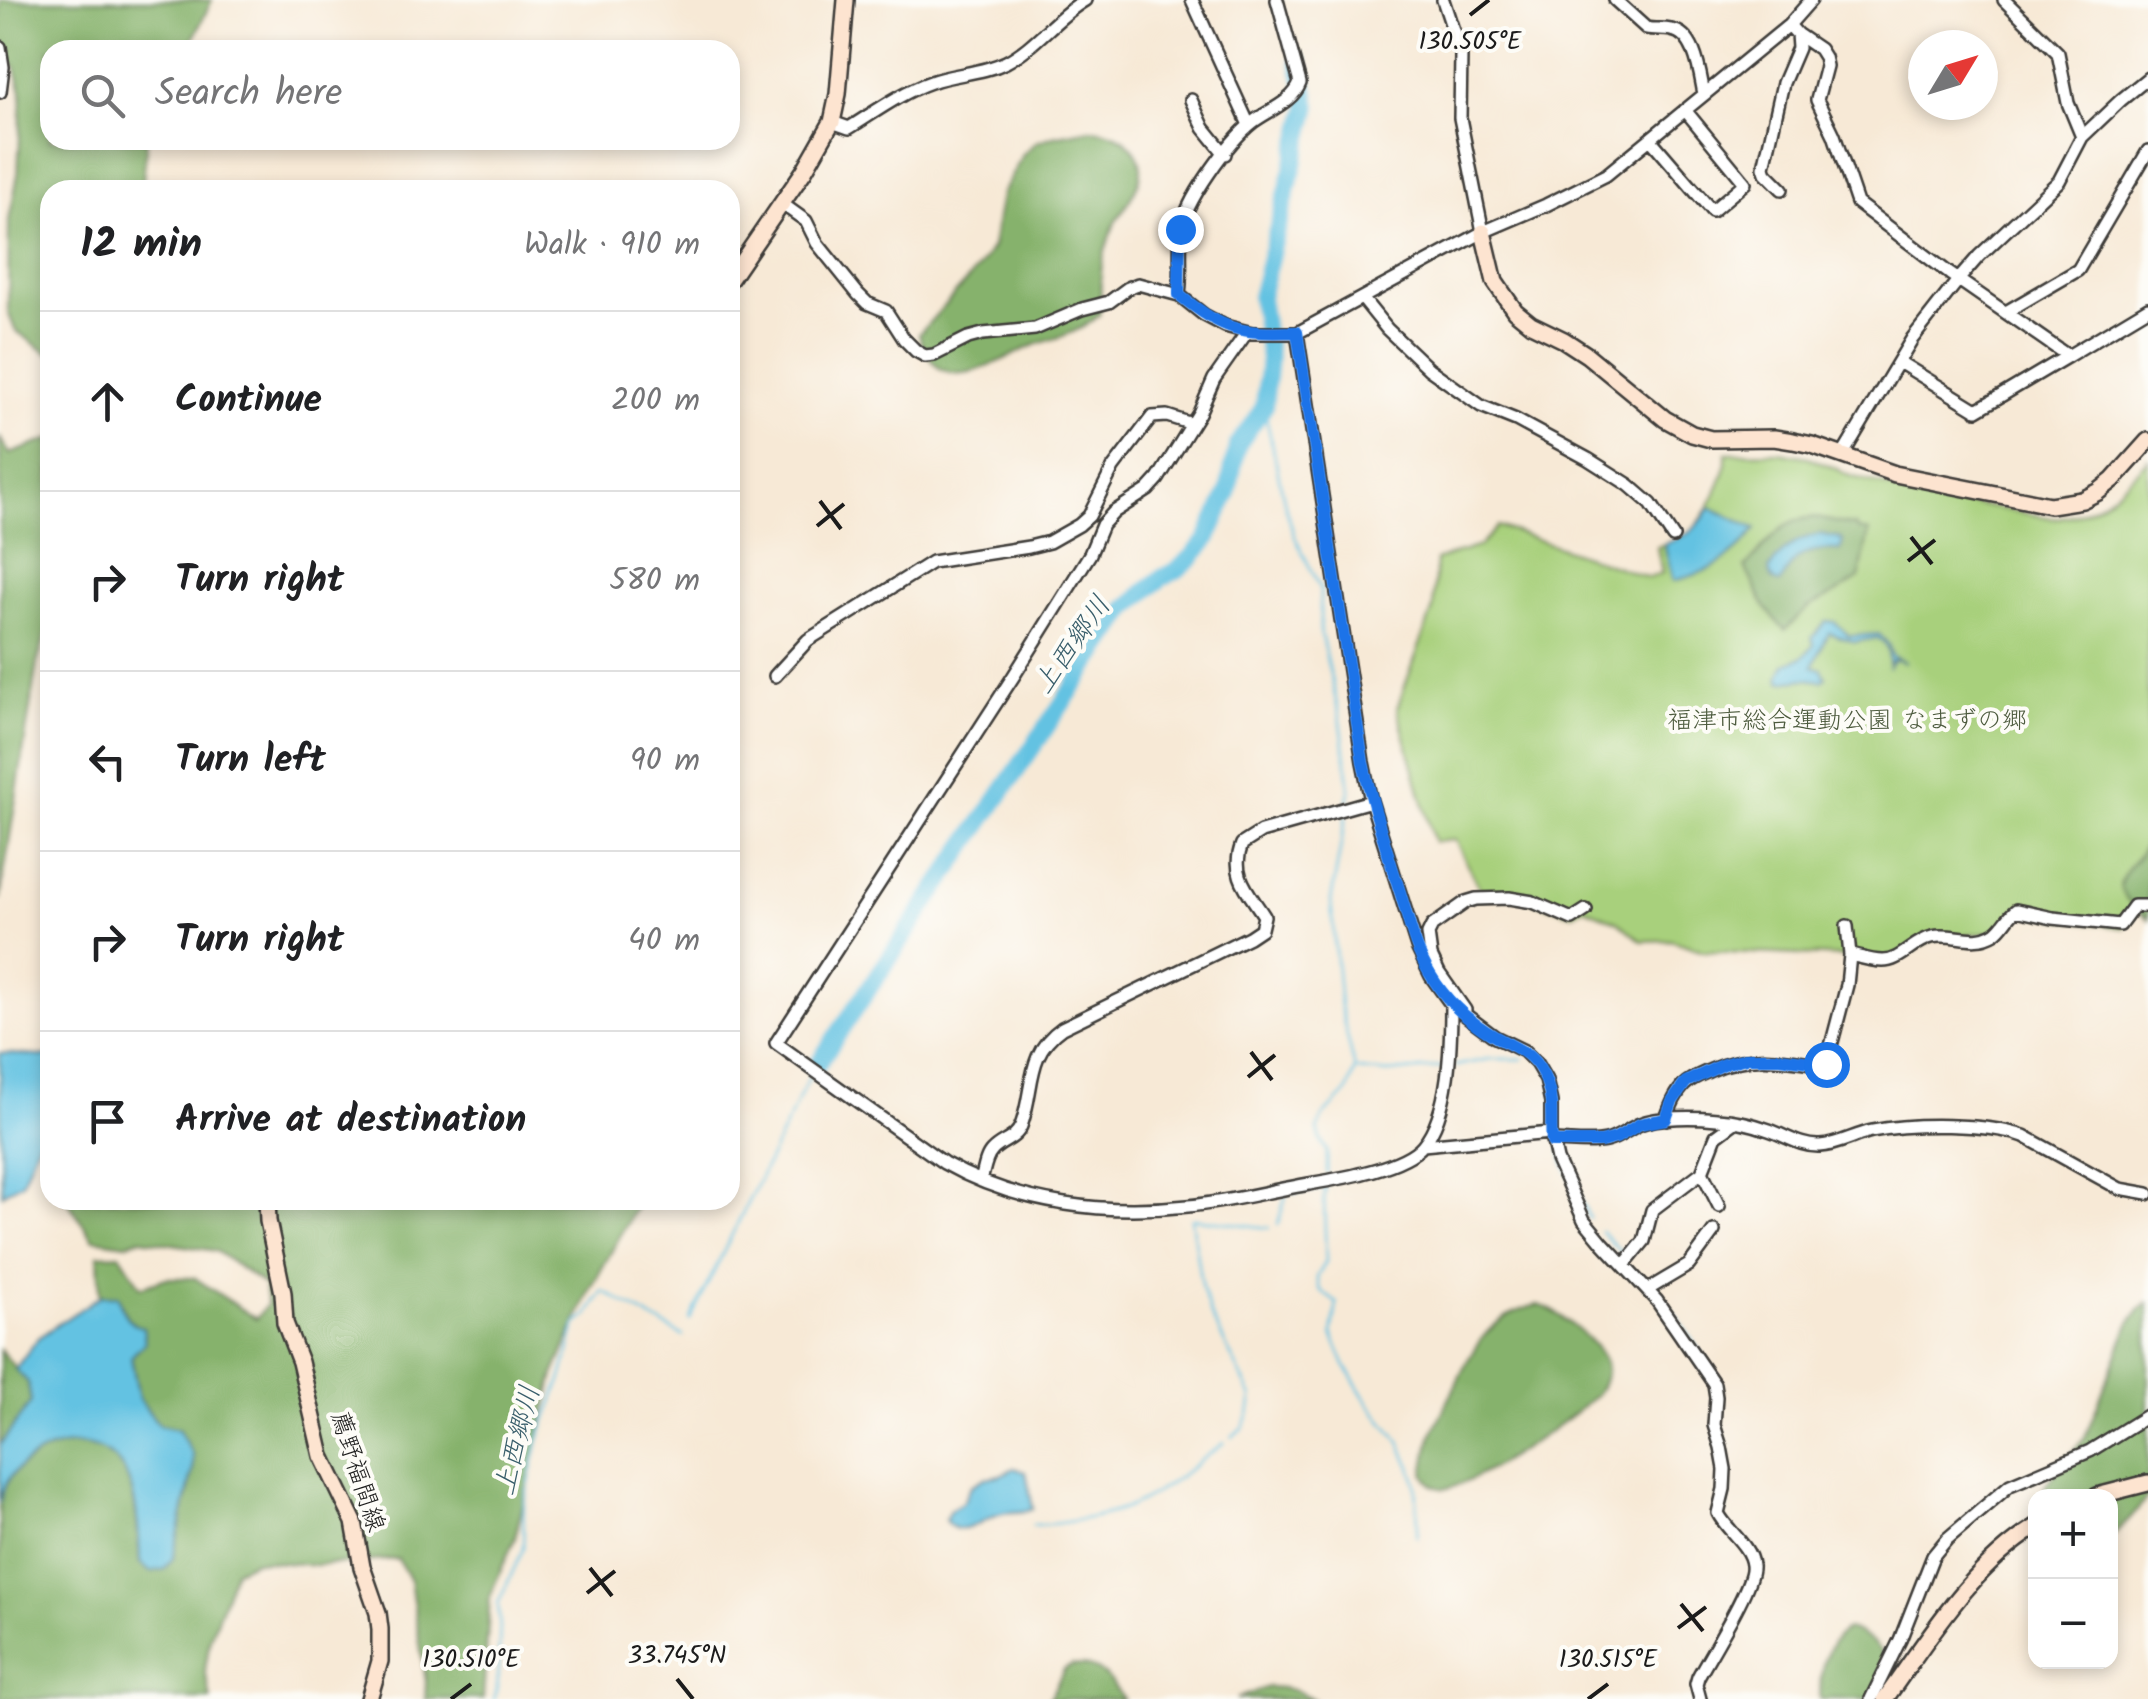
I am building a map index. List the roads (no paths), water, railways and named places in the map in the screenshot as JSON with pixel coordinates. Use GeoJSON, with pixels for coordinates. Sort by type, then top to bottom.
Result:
{"type":"FeatureCollection","features":[{"type":"Feature","properties":{"kind":"main road"},"geometry":{"type":"LineString","coordinates":[[740,263],[832,122],[846,0]]}},
{"type":"Feature","properties":{"kind":"main road"},"geometry":{"type":"LineString","coordinates":[[1483,232],[1496,282],[1514,311],[1586,355],[1678,428],[1711,440],[1793,441],[1924,482],[2050,504],[2082,500],[2098,492],[2148,441]]}},
{"type":"Feature","properties":{"kind":"main road","name":"薦野福間線"},"geometry":{"type":"LineString","coordinates":[[267,1210],[285,1323],[300,1362],[322,1456],[354,1522],[362,1567],[378,1613],[380,1660],[369,1699]]}},
{"type":"Feature","properties":{"kind":"main road"},"geometry":{"type":"LineString","coordinates":[[2118,1491],[2148,1483]]}},
{"type":"Feature","properties":{"kind":"main road"},"geometry":{"type":"LineString","coordinates":[[1885,1699],[1976,1577],[2028,1534]]}},
{"type":"Feature","properties":{"kind":"street"},"geometry":{"type":"LineString","coordinates":[[832,122],[849,128],[927,83],[1004,63],[1085,0]]}},
{"type":"Feature","properties":{"kind":"street"},"geometry":{"type":"LineString","coordinates":[[1192,0],[1249,125]]}},
{"type":"Feature","properties":{"kind":"street"},"geometry":{"type":"LineString","coordinates":[[1179,295],[1180,229],[1188,205],[1249,125],[1296,93],[1300,83],[1278,0]]}},
{"type":"Feature","properties":{"kind":"street"},"geometry":{"type":"LineString","coordinates":[[1443,0],[1460,54],[1460,118],[1483,232]]}},
{"type":"Feature","properties":{"kind":"street"},"geometry":{"type":"LineString","coordinates":[[1615,0],[1646,28],[1682,34],[1692,46],[1704,94]]}},
{"type":"Feature","properties":{"kind":"street"},"geometry":{"type":"LineString","coordinates":[[781,204],[806,221],[817,244],[858,294],[867,303],[886,311],[904,339],[924,356],[984,334],[1035,329],[1109,302],[1138,284],[1179,295],[1214,320],[1250,333],[1297,332],[1483,232],[1606,175],[1704,94],[1793,30],[1811,0]]}},
{"type":"Feature","properties":{"kind":"street"},"geometry":{"type":"LineString","coordinates":[[2004,0],[2058,53],[2068,103],[2082,137]]}},
{"type":"Feature","properties":{"kind":"street"},"geometry":{"type":"LineString","coordinates":[[1782,189],[1764,166],[1782,83],[1798,48],[1793,30]]}},
{"type":"Feature","properties":{"kind":"street"},"geometry":{"type":"LineString","coordinates":[[1793,30],[1819,49],[1824,58],[1826,66],[1818,100],[1857,202],[2068,356]]}},
{"type":"Feature","properties":{"kind":"street"},"geometry":{"type":"LineString","coordinates":[[0,47],[0,92]]}},
{"type":"Feature","properties":{"kind":"street"},"geometry":{"type":"LineString","coordinates":[[1842,456],[1912,339],[1959,279],[2059,182],[2082,137],[2148,78]]}},
{"type":"Feature","properties":{"kind":"street"},"geometry":{"type":"LineString","coordinates":[[1192,100],[1204,128],[1225,154]]}},
{"type":"Feature","properties":{"kind":"street"},"geometry":{"type":"LineString","coordinates":[[1650,140],[1712,211],[1746,183],[1685,110]]}},
{"type":"Feature","properties":{"kind":"street"},"geometry":{"type":"LineString","coordinates":[[2006,312],[2078,270],[2148,151]]}},
{"type":"Feature","properties":{"kind":"street"},"geometry":{"type":"LineString","coordinates":[[1362,298],[1386,329],[1429,369],[1481,406],[1516,420],[1629,485],[1651,504],[1672,537]]}},
{"type":"Feature","properties":{"kind":"street"},"geometry":{"type":"LineString","coordinates":[[1898,362],[1977,410],[2148,308]]}},
{"type":"Feature","properties":{"kind":"street"},"geometry":{"type":"LineString","coordinates":[[1297,332],[1363,762],[1371,801],[1417,947],[1451,1004],[1533,1059],[1546,1080],[1552,1102],[1552,1137],[1562,1175],[1584,1220],[1647,1290],[1714,1384],[1714,1424],[1724,1469],[1718,1512],[1752,1565],[1746,1590],[1698,1677],[1700,1699]]}},
{"type":"Feature","properties":{"kind":"street"},"geometry":{"type":"LineString","coordinates":[[1250,333],[1214,380],[1158,480],[1102,524],[1090,554],[1013,677],[776,1043],[966,1176],[1016,1193],[1116,1210],[1185,1206],[1340,1180],[1398,1160],[1423,1144],[1433,1126],[1444,1093],[1452,1046],[1451,1004]]}},
{"type":"Feature","properties":{"kind":"street"},"geometry":{"type":"LineString","coordinates":[[775,676],[808,640],[932,562],[1030,548],[1079,526],[1089,516],[1113,468],[1152,418],[1167,416],[1192,424]]}},
{"type":"Feature","properties":{"kind":"street"},"geometry":{"type":"LineString","coordinates":[[981,1180],[988,1156],[1010,1140],[1021,1125],[1038,1053],[1051,1036],[1261,928],[1264,916],[1236,867],[1242,844],[1261,832],[1371,801]]}},
{"type":"Feature","properties":{"kind":"street"},"geometry":{"type":"LineString","coordinates":[[1470,1018],[1438,973],[1428,934],[1432,926],[1476,899],[1533,902],[1572,919],[1586,910]]}},
{"type":"Feature","properties":{"kind":"street"},"geometry":{"type":"LineString","coordinates":[[1850,955],[1884,962],[1934,936],[1982,938],[2002,928],[2016,910],[2120,924],[2134,906],[2148,906]]}},
{"type":"Feature","properties":{"kind":"street"},"geometry":{"type":"LineString","coordinates":[[1666,1119],[1686,1082],[1724,1064],[1746,1058],[1780,1058],[1826,1064],[1847,985],[1850,955],[1846,926]]}},
{"type":"Feature","properties":{"kind":"street"},"geometry":{"type":"LineString","coordinates":[[1423,1144],[1552,1137],[1601,1142],[1640,1124],[1666,1119],[1716,1119],[1826,1146],[1871,1132],[1944,1125],[2024,1136],[2120,1189],[2148,1194]]}},
{"type":"Feature","properties":{"kind":"street"},"geometry":{"type":"LineString","coordinates":[[1625,1264],[1644,1241],[1652,1210],[1702,1172],[1716,1136],[1735,1122]]}},
{"type":"Feature","properties":{"kind":"street"},"geometry":{"type":"LineString","coordinates":[[1702,1172],[1719,1206]]}},
{"type":"Feature","properties":{"kind":"street"},"geometry":{"type":"LineString","coordinates":[[1647,1290],[1689,1265],[1714,1232]]}},
{"type":"Feature","properties":{"kind":"street"},"geometry":{"type":"LineString","coordinates":[[1870,1699],[1900,1640],[1932,1556],[1947,1539],[2010,1485],[2090,1451],[2148,1416]]}},
{"type":"Feature","properties":{"kind":"water"},"geometry":{"type":"Polygon","coordinates":[[[1710,507],[1756,529],[1720,563],[1673,581],[1664,544],[1691,530],[1710,507]]]}},
{"type":"Feature","properties":{"kind":"water"},"geometry":{"type":"Polygon","coordinates":[[[1820,534],[1840,538],[1840,550],[1809,552],[1791,565],[1779,583],[1773,580],[1769,570],[1784,551],[1804,538],[1820,534]]]}},
{"type":"Feature","properties":{"kind":"water"},"geometry":{"type":"Polygon","coordinates":[[[1827,621],[1835,622],[1850,636],[1879,634],[1892,655],[1905,663],[1894,659],[1889,666],[1886,647],[1877,638],[1855,642],[1829,633],[1813,666],[1822,669],[1826,678],[1781,682],[1779,677],[1785,664],[1803,657],[1814,645],[1812,638],[1827,621]]]}},
{"type":"Feature","properties":{"kind":"water"},"geometry":{"type":"Polygon","coordinates":[[[0,1053],[40,1056],[40,1140],[22,1182],[2,1194],[0,1053]]]}},
{"type":"Feature","properties":{"kind":"water"},"geometry":{"type":"Polygon","coordinates":[[[100,1296],[118,1296],[129,1320],[143,1327],[145,1342],[131,1357],[139,1399],[159,1425],[178,1429],[193,1455],[173,1558],[164,1569],[150,1572],[140,1563],[131,1486],[108,1453],[77,1444],[45,1451],[17,1470],[7,1482],[0,1504],[0,1445],[31,1402],[28,1382],[15,1369],[39,1337],[100,1296]]]}},
{"type":"Feature","properties":{"kind":"water"},"geometry":{"type":"Polygon","coordinates":[[[1014,1468],[1026,1472],[1033,1509],[999,1514],[964,1529],[945,1520],[950,1510],[963,1502],[971,1486],[1014,1468]]]}},
{"type":"Feature","properties":{"kind":"waterway","name":"上西郷川"},"geometry":{"type":"LineString","coordinates":[[817,1065],[1127,608],[1161,578],[1177,570],[1207,540],[1228,493],[1237,446],[1264,407],[1269,358],[1260,297],[1309,106],[1299,61]]}},
{"type":"Feature","properties":{"kind":"waterway"},"geometry":{"type":"LineString","coordinates":[[1264,407],[1286,510],[1320,588],[1320,631],[1341,722],[1348,801]]}},
{"type":"Feature","properties":{"kind":"waterway"},"geometry":{"type":"LineString","coordinates":[[1327,1173],[1327,1151],[1318,1130],[1323,1117],[1347,1092],[1355,1069],[1340,1007],[1331,901],[1346,816]]}},
{"type":"Feature","properties":{"kind":"waterway"},"geometry":{"type":"LineString","coordinates":[[1455,1066],[1489,1059],[1523,1059]]}},
{"type":"Feature","properties":{"kind":"waterway"},"geometry":{"type":"LineString","coordinates":[[1541,1060],[1555,1084],[1558,1133]]}},
{"type":"Feature","properties":{"kind":"waterway"},"geometry":{"type":"LineString","coordinates":[[1357,1070],[1388,1073],[1444,1067]]}},
{"type":"Feature","properties":{"kind":"waterway","name":"上西郷川"},"geometry":{"type":"LineString","coordinates":[[690,1320],[810,1076]]}},
{"type":"Feature","properties":{"kind":"waterway"},"geometry":{"type":"LineString","coordinates":[[1620,1142],[1644,1129]]}},
{"type":"Feature","properties":{"kind":"waterway"},"geometry":{"type":"LineString","coordinates":[[1568,1147],[1561,1149],[1564,1162],[1589,1218]]}},
{"type":"Feature","properties":{"kind":"waterway"},"geometry":{"type":"LineString","coordinates":[[1293,1193],[1326,1188],[1326,1262],[1317,1277],[1319,1287],[1337,1303],[1332,1334],[1345,1365],[1400,1442],[1411,1467],[1416,1483],[1417,1537]]}},
{"type":"Feature","properties":{"kind":"waterway"},"geometry":{"type":"LineString","coordinates":[[1278,1224],[1286,1195]]}},
{"type":"Feature","properties":{"kind":"waterway"},"geometry":{"type":"LineString","coordinates":[[1232,1437],[1243,1427],[1252,1397],[1210,1314],[1191,1219],[1269,1228]]}},
{"type":"Feature","properties":{"kind":"waterway"},"geometry":{"type":"LineString","coordinates":[[1601,1231],[1626,1258]]}},
{"type":"Feature","properties":{"kind":"waterway","name":"上西郷川"},"geometry":{"type":"LineString","coordinates":[[494,1699],[500,1628],[498,1604],[523,1549],[524,1505],[539,1439],[562,1378],[576,1325],[588,1315],[603,1291],[683,1336]]}},
{"type":"Feature","properties":{"kind":"waterway"},"geometry":{"type":"LineString","coordinates":[[1657,1291],[1721,1385]]}},
{"type":"Feature","properties":{"kind":"waterway"},"geometry":{"type":"LineString","coordinates":[[1032,1525],[1083,1519],[1133,1505],[1224,1443]]}},
{"type":"Feature","properties":{"kind":"waterway"},"geometry":{"type":"LineString","coordinates":[[1725,1510],[1730,1487]]}},
{"type":"Feature","properties":{"kind":"park label","name":"福津市総合運動公園 なまずの郷"},"geometry":{"type":"Point","coordinates":[1847,719]}}]}
